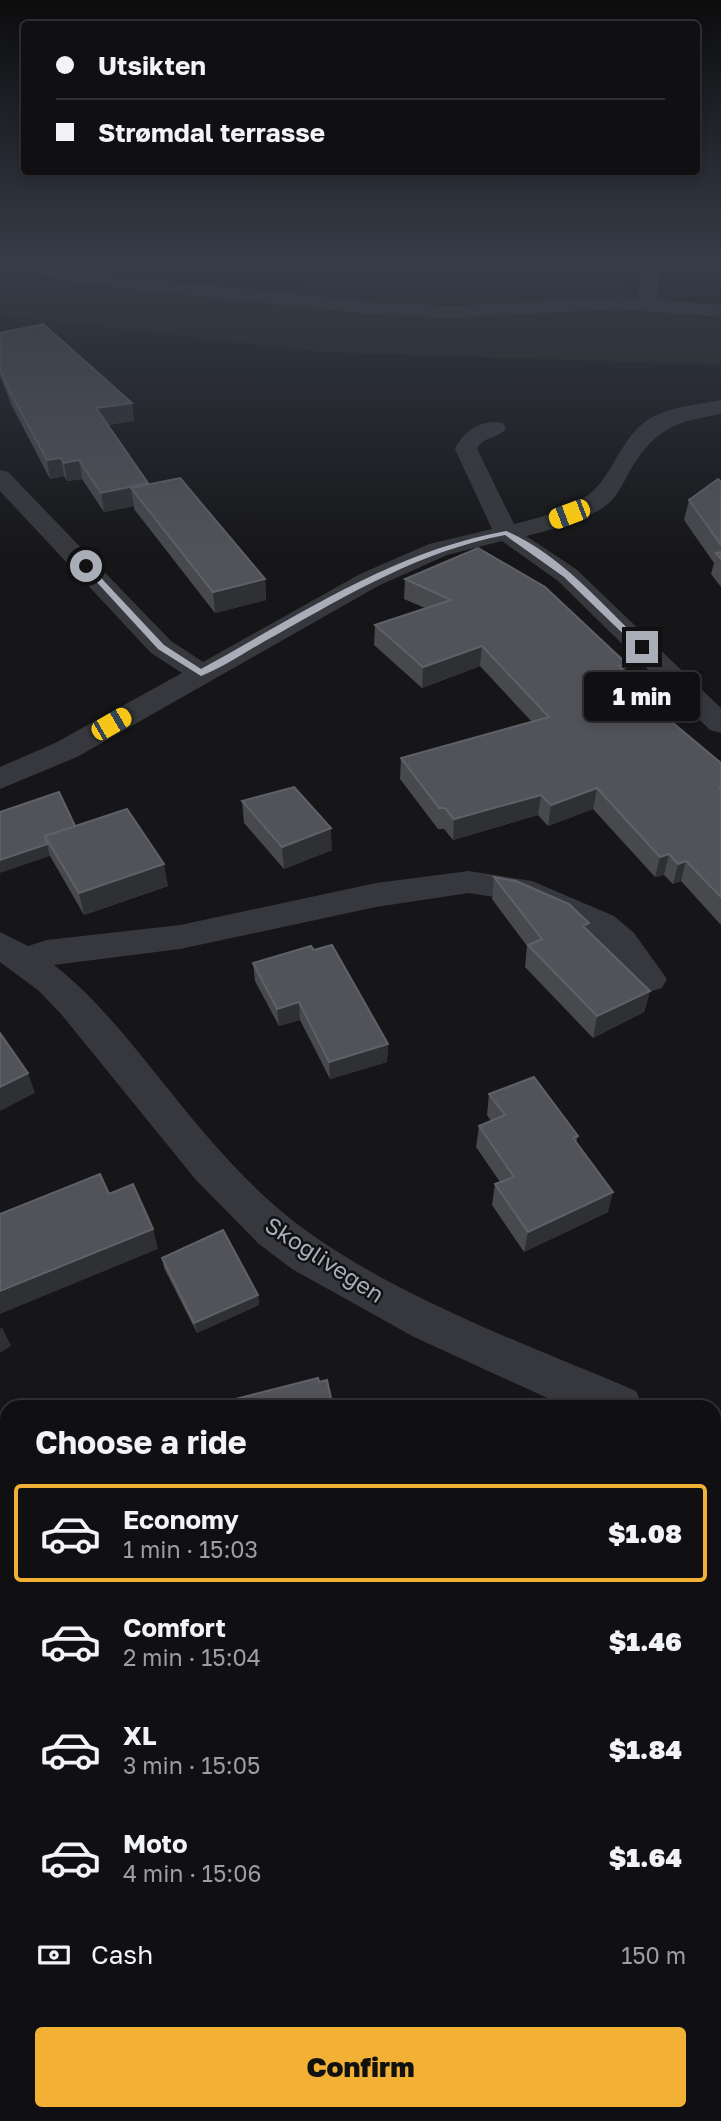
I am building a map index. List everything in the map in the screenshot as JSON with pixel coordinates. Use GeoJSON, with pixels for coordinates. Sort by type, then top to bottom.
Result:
{"type":"FeatureCollection","features":[{"type":"Feature","properties":{"kind":"street"},"geometry":{"type":"LineString","coordinates":[[0,779],[66,750],[369,580],[413,559],[463,541],[544,524],[589,505],[603,495],[649,429],[681,414],[721,407]]}},
{"type":"Feature","properties":{"kind":"street"},"geometry":{"type":"LineString","coordinates":[[495,428],[477,434],[468,441],[467,449],[506,533],[567,575],[721,724]]}},
{"type":"Feature","properties":{"kind":"street"},"geometry":{"type":"LineString","coordinates":[[0,477],[161,647],[201,673]]}},
{"type":"Feature","properties":{"kind":"street"},"geometry":{"type":"LineString","coordinates":[[13,952],[47,953],[180,937],[376,895],[469,882],[520,888],[602,925],[621,942],[649,979]]}},
{"type":"Feature","properties":{"kind":"street","name":"Skoglivegen"},"geometry":{"type":"LineString","coordinates":[[13,952],[61,987],[177,1130],[225,1184],[276,1233],[343,1277],[427,1322],[603,1400]]}},
{"type":"Feature","properties":{"kind":"shaded area"},"geometry":{"type":"Polygon","coordinates":[[[566,360],[721,360],[721,365],[566,360]]]}},
{"type":"Feature","properties":{"kind":"building"},"geometry":{"type":"Polygon","coordinates":[[[0,360],[84,360],[132,403],[96,408],[148,483],[101,493],[79,460],[64,463],[61,458],[47,460],[0,368],[0,360]]]}},
{"type":"Feature","properties":{"kind":"building"},"geometry":{"type":"Polygon","coordinates":[[[180,478],[265,579],[213,592],[131,488],[180,478]]]}},
{"type":"Feature","properties":{"kind":"building"},"geometry":{"type":"Polygon","coordinates":[[[718,479],[721,482],[721,545],[689,500],[718,479]]]}},
{"type":"Feature","properties":{"kind":"building"},"geometry":{"type":"Polygon","coordinates":[[[478,548],[545,587],[627,664],[619,666],[649,695],[642,697],[721,763],[721,897],[686,861],[678,864],[669,854],[660,857],[597,788],[551,805],[541,795],[454,819],[445,808],[439,808],[401,758],[549,717],[482,646],[423,667],[375,625],[451,600],[405,579],[478,548]]]}},
{"type":"Feature","properties":{"kind":"building"},"geometry":{"type":"Polygon","coordinates":[[[294,787],[331,828],[282,847],[242,801],[294,787]]]}},
{"type":"Feature","properties":{"kind":"building"},"geometry":{"type":"Polygon","coordinates":[[[59,792],[75,826],[45,836],[47,844],[0,860],[0,812],[59,792]]]}},
{"type":"Feature","properties":{"kind":"building"},"geometry":{"type":"Polygon","coordinates":[[[127,809],[164,864],[79,893],[45,836],[127,809]]]}},
{"type":"Feature","properties":{"kind":"building"},"geometry":{"type":"Polygon","coordinates":[[[494,877],[516,881],[569,904],[589,923],[583,926],[650,991],[597,1016],[528,945],[542,939],[494,877]]]}},
{"type":"Feature","properties":{"kind":"building"},"geometry":{"type":"Polygon","coordinates":[[[332,945],[388,1044],[329,1062],[299,1002],[277,1009],[253,963],[311,946],[314,950],[332,945]]]}},
{"type":"Feature","properties":{"kind":"building"},"geometry":{"type":"Polygon","coordinates":[[[0,1033],[28,1073],[0,1087],[0,1033]]]}},
{"type":"Feature","properties":{"kind":"building"},"geometry":{"type":"Polygon","coordinates":[[[534,1077],[578,1136],[573,1138],[613,1192],[528,1232],[495,1184],[514,1177],[479,1126],[505,1115],[489,1094],[534,1077]]]}},
{"type":"Feature","properties":{"kind":"building"},"geometry":{"type":"Polygon","coordinates":[[[100,1174],[109,1194],[133,1184],[153,1229],[0,1291],[0,1214],[100,1174]]]}},
{"type":"Feature","properties":{"kind":"building"},"geometry":{"type":"Polygon","coordinates":[[[223,1230],[258,1295],[194,1323],[162,1258],[223,1230]]]}},
{"type":"Feature","properties":{"kind":"building"},"geometry":{"type":"Polygon","coordinates":[[[318,1378],[319,1382],[327,1380],[331,1400],[232,1400],[318,1378]]]}},
{"type":"Feature","properties":{"kind":"route"},"geometry":{"type":"LineString","coordinates":[[86,566],[161,647],[201,673],[369,580],[413,559],[463,541],[506,533],[567,575],[642,647]]}}]}
